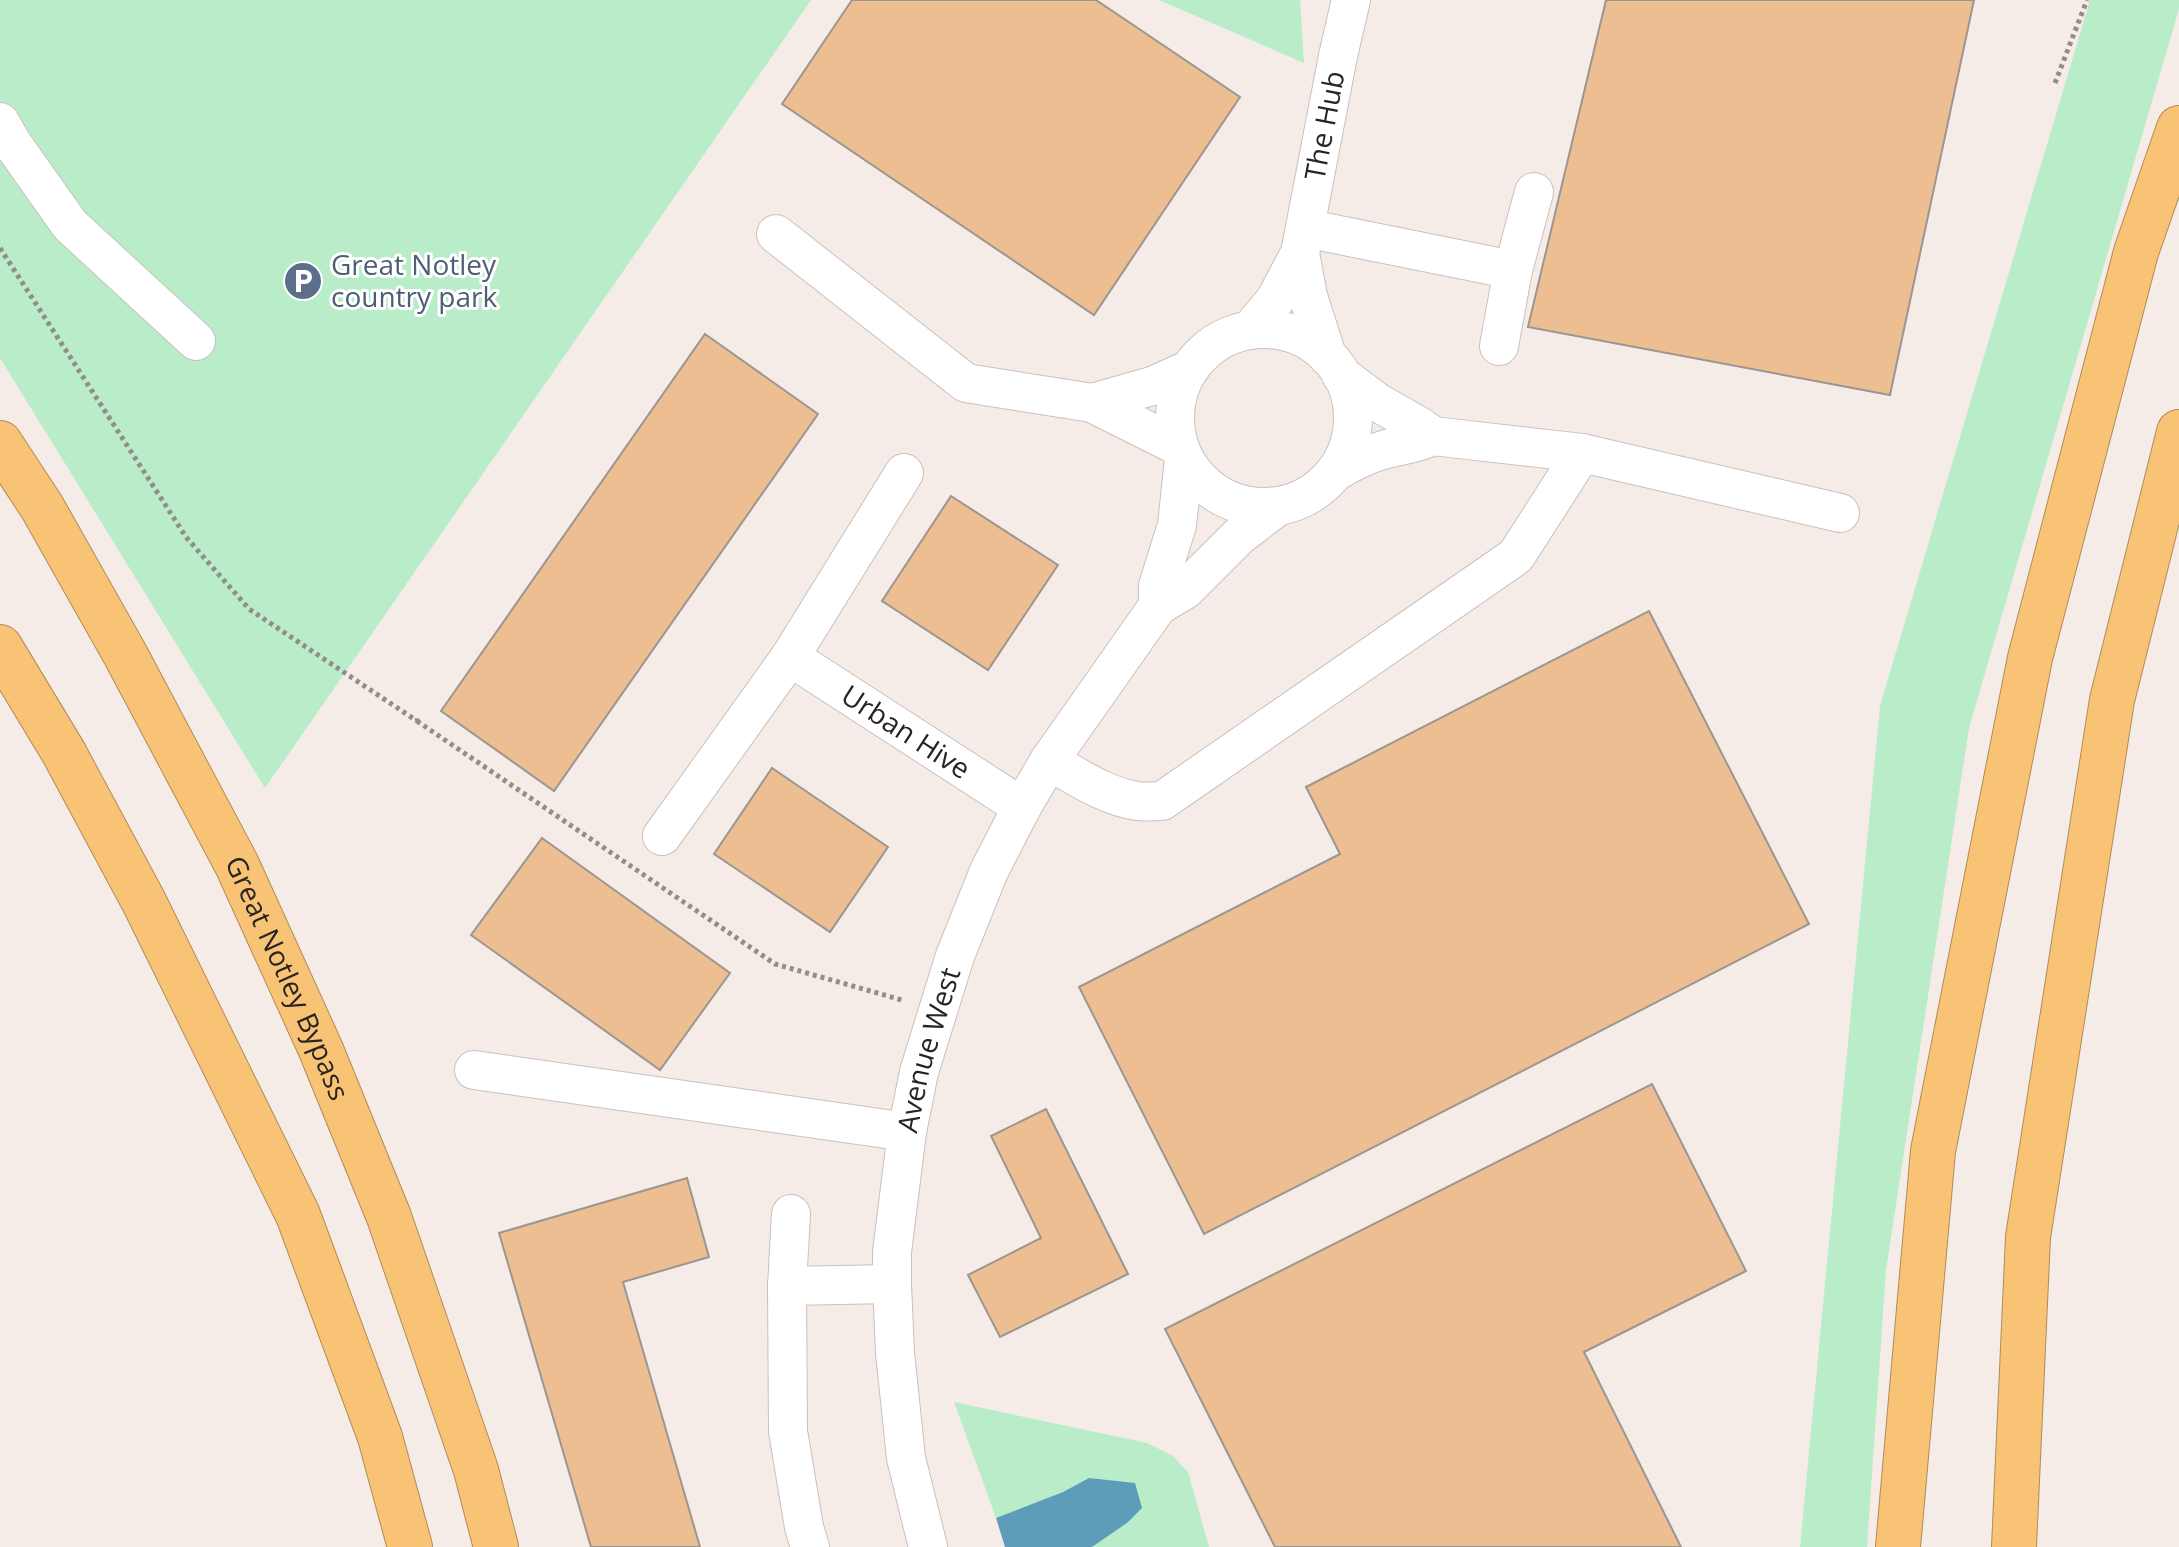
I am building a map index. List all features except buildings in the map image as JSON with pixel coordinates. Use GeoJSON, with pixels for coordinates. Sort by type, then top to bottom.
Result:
{"type":"FeatureCollection","features":[{"type":"Feature","properties":{"kind":"highway"},"geometry":{"type":"LineString","coordinates":[[1898,1547],[1933,1151],[2027,673],[2136,252],[2179,128]]}},
{"type":"Feature","properties":{"kind":"highway"},"geometry":{"type":"LineString","coordinates":[[2014,1547],[2028,1237],[2112,700],[2179,432]]}},
{"type":"Feature","properties":{"kind":"highway","name":"Great Notley Bypass"},"geometry":{"type":"LineString","coordinates":[[0,443],[42,507],[125,654],[237,865],[321,1050],[389,1217],[476,1470],[496,1547]]}},
{"type":"Feature","properties":{"kind":"highway"},"geometry":{"type":"LineString","coordinates":[[0,647],[64,753],[144,902],[298,1215],[380,1437],[410,1547]]}},
{"type":"Feature","properties":{"kind":"street","name":"The Hub"},"geometry":{"type":"LineString","coordinates":[[1250,330],[1275,300],[1303,241],[1351,0]]}},
{"type":"Feature","properties":{"kind":"street"},"geometry":{"type":"LineString","coordinates":[[0,122],[70,225],[196,341]]}},
{"type":"Feature","properties":{"kind":"street"},"geometry":{"type":"LineString","coordinates":[[1499,346],[1513,270],[1534,192]]}},
{"type":"Feature","properties":{"kind":"street"},"geometry":{"type":"LineString","coordinates":[[776,234],[966,383],[1092,403],[1181,452]]}},
{"type":"Feature","properties":{"kind":"street","name":"The Hub"},"geometry":{"type":"LineString","coordinates":[[1303,241],[1308,296],[1334,365]]}},
{"type":"Feature","properties":{"kind":"street"},"geometry":{"type":"LineString","coordinates":[[1303,241],[1513,270]]}},
{"type":"Feature","properties":{"kind":"street"},"geometry":{"type":"LineString","coordinates":[[1334,365],[1348,391],[1353,424],[1344,457],[1319,489],[1277,507],[1249,507],[1223,498],[1200,481],[1181,452],[1175,427],[1175,407],[1188,370],[1205,351],[1226,337],[1250,330],[1278,330],[1304,339],[1377,402],[1433,436],[1582,453],[1840,513]]}},
{"type":"Feature","properties":{"kind":"street"},"geometry":{"type":"LineString","coordinates":[[1092,403],[1152,386],[1188,370]]}},
{"type":"Feature","properties":{"kind":"street"},"geometry":{"type":"LineString","coordinates":[[1335,472],[1365,455],[1433,436]]}},
{"type":"Feature","properties":{"kind":"street","name":"Avenue West"},"geometry":{"type":"LineString","coordinates":[[1158,606],[1158,586],[1177,525],[1181,452]]}},
{"type":"Feature","properties":{"kind":"street"},"geometry":{"type":"LineString","coordinates":[[1049,761],[1113,794],[1137,801],[1162,801],[1516,556],[1582,453]]}},
{"type":"Feature","properties":{"kind":"street"},"geometry":{"type":"LineString","coordinates":[[662,836],[790,657],[904,473]]}},
{"type":"Feature","properties":{"kind":"street","name":"Avenue West"},"geometry":{"type":"LineString","coordinates":[[928,1547],[906,1458],[895,1353],[892,1252],[907,1132],[919,1072],[955,956],[989,871],[1022,807],[1049,761],[1158,606],[1185,590],[1239,536],[1277,507]]}},
{"type":"Feature","properties":{"kind":"street","name":"Urban Hive"},"geometry":{"type":"LineString","coordinates":[[790,657],[1022,807]]}},
{"type":"Feature","properties":{"kind":"street"},"geometry":{"type":"LineString","coordinates":[[474,1070],[907,1132]]}},
{"type":"Feature","properties":{"kind":"street"},"geometry":{"type":"LineString","coordinates":[[791,1214],[787,1286],[788,1431],[810,1547]]}},
{"type":"Feature","properties":{"kind":"street"},"geometry":{"type":"LineString","coordinates":[[787,1286],[892,1284]]}},
{"type":"Feature","properties":{"kind":"path"},"geometry":{"type":"LineString","coordinates":[[2055,83],[2087,0]]}},
{"type":"Feature","properties":{"kind":"path"},"geometry":{"type":"LineString","coordinates":[[0,248],[186,537],[238,597],[249,609],[417,721],[418,715]]}},
{"type":"Feature","properties":{"kind":"green space","name":"Great Notley country park"},"geometry":{"type":"Polygon","coordinates":[[[0,0],[811,0],[265,788],[0,358],[0,0]]]}},
{"type":"Feature","properties":{"kind":"green space"},"geometry":{"type":"Polygon","coordinates":[[[1159,0],[1300,0],[1304,63],[1159,0]]]}},
{"type":"Feature","properties":{"kind":"green space"},"geometry":{"type":"Polygon","coordinates":[[[2090,0],[2179,0],[2179,9],[1969,728],[1886,1270],[1867,1547],[1800,1547],[1880,706],[2090,0]]]}},
{"type":"Feature","properties":{"kind":"green space"},"geometry":{"type":"Polygon","coordinates":[[[954,1402],[1147,1443],[1173,1456],[1188,1472],[1209,1547],[1092,1547],[1127,1523],[1089,1478],[1063,1492],[996,1518],[954,1402]]]}},
{"type":"Feature","properties":{"kind":"water"},"geometry":{"type":"Polygon","coordinates":[[[1089,1478],[1135,1483],[1142,1508],[1127,1523],[1092,1547],[1005,1547],[996,1518],[1063,1492],[1089,1478]]]}},
{"type":"Feature","properties":{"kind":"place","name":"Great Notley country park"},"geometry":{"type":"Point","coordinates":[303,281]}}]}
